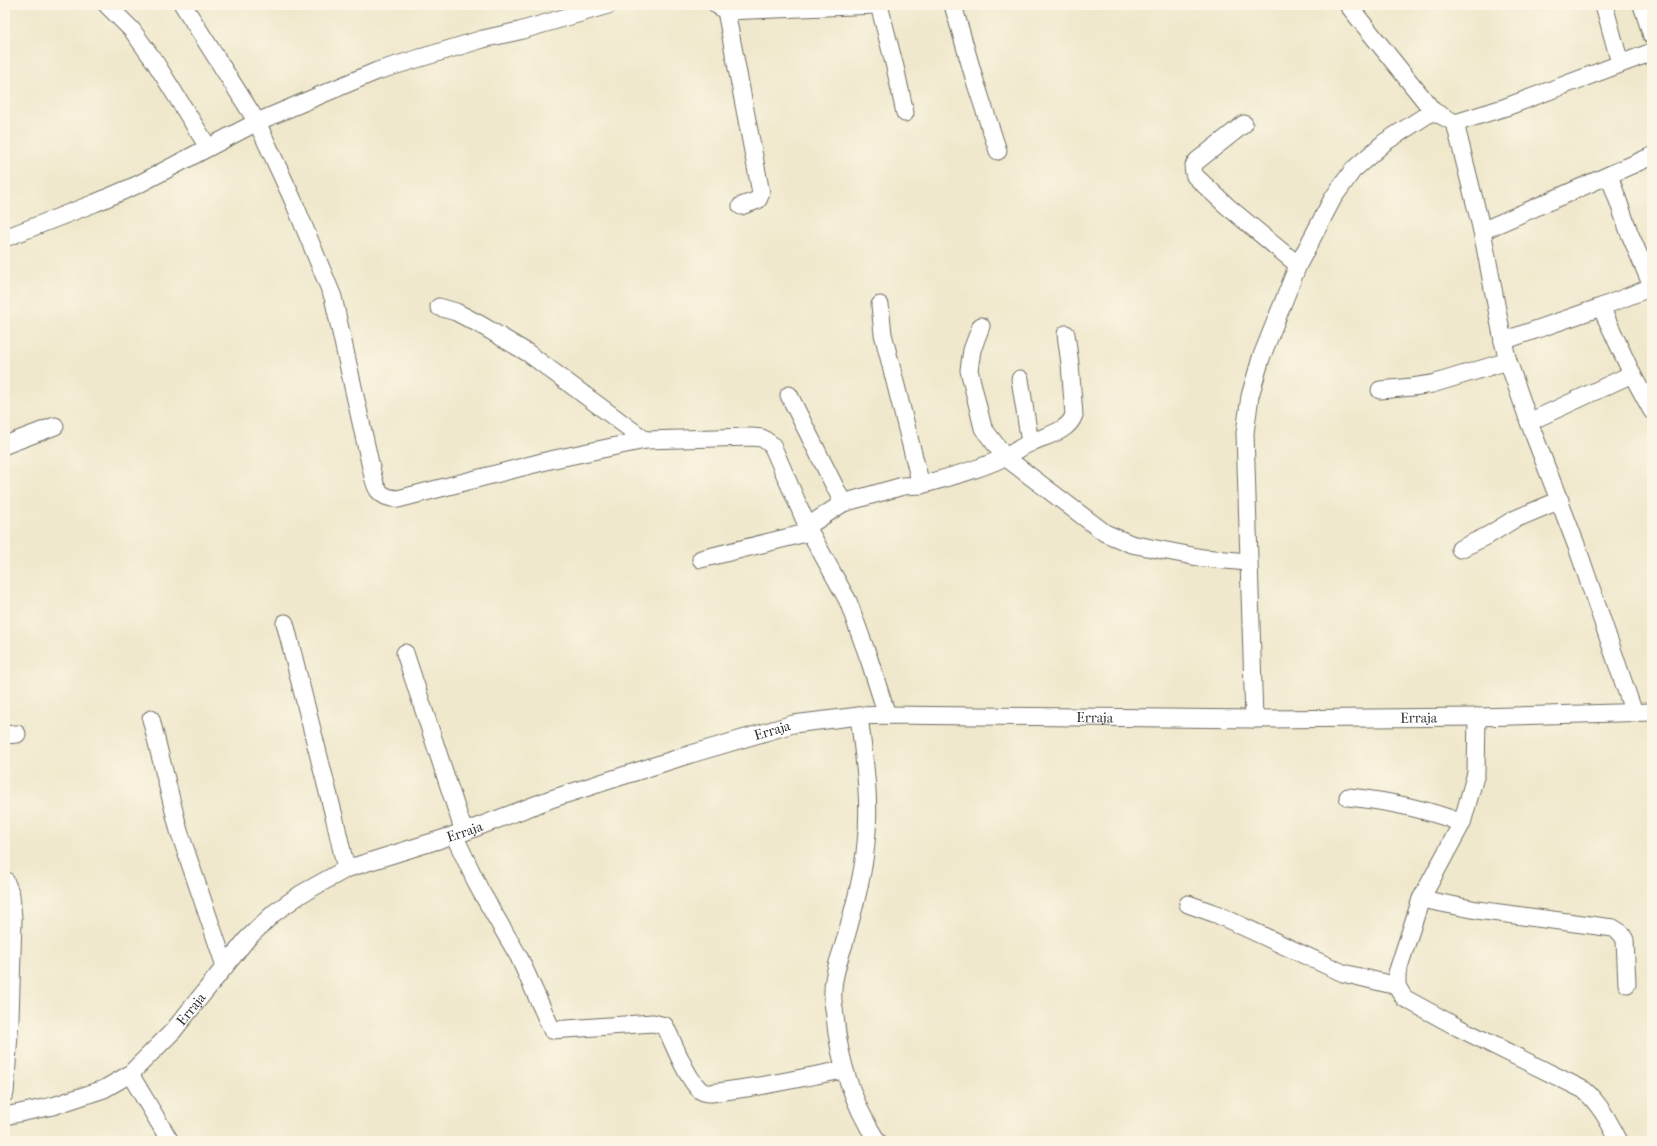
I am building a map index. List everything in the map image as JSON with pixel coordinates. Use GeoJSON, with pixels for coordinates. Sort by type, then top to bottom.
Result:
{"type":"FeatureCollection","features":[{"type":"Feature","properties":{"kind":"street"},"geometry":{"type":"LineString","coordinates":[[107,5],[132,30],[155,62],[208,147]]}},
{"type":"Feature","properties":{"kind":"street"},"geometry":{"type":"LineString","coordinates":[[183,5],[257,122],[293,200],[333,297],[370,463],[380,494],[386,498],[398,499],[550,460],[645,440],[706,437],[762,438],[772,445],[809,529],[848,601],[887,715]]}},
{"type":"Feature","properties":{"kind":"street"},"geometry":{"type":"LineString","coordinates":[[5,238],[132,187],[257,122],[377,71],[484,39],[520,31],[608,5]]}},
{"type":"Feature","properties":{"kind":"street"},"geometry":{"type":"LineString","coordinates":[[741,206],[758,200],[761,193],[721,8],[878,5],[895,67],[905,113]]}},
{"type":"Feature","properties":{"kind":"street"},"geometry":{"type":"LineString","coordinates":[[953,5],[975,81],[998,151]]}},
{"type":"Feature","properties":{"kind":"street"},"geometry":{"type":"LineString","coordinates":[[1348,5],[1433,111],[1455,123],[1506,107],[1652,52]]}},
{"type":"Feature","properties":{"kind":"street"},"geometry":{"type":"LineString","coordinates":[[1604,5],[1620,63]]}},
{"type":"Feature","properties":{"kind":"street"},"geometry":{"type":"LineString","coordinates":[[1642,5],[1652,36]]}},
{"type":"Feature","properties":{"kind":"street"},"geometry":{"type":"LineString","coordinates":[[1254,719],[1245,433],[1250,396],[1261,358],[1298,265],[1330,203],[1353,170],[1385,142],[1433,111]]}},
{"type":"Feature","properties":{"kind":"street"},"geometry":{"type":"LineString","coordinates":[[1455,123],[1482,232],[1508,361],[1529,422],[1560,500],[1634,713]]}},
{"type":"Feature","properties":{"kind":"street"},"geometry":{"type":"LineString","coordinates":[[1244,124],[1197,161],[1193,166],[1193,171],[1195,176],[1227,206],[1298,265]]}},
{"type":"Feature","properties":{"kind":"street"},"geometry":{"type":"LineString","coordinates":[[1482,232],[1652,156]]}},
{"type":"Feature","properties":{"kind":"street"},"geometry":{"type":"LineString","coordinates":[[1503,341],[1601,307],[1652,286],[1629,232],[1609,175]]}},
{"type":"Feature","properties":{"kind":"street"},"geometry":{"type":"LineString","coordinates":[[880,304],[883,334],[921,485]]}},
{"type":"Feature","properties":{"kind":"street"},"geometry":{"type":"LineString","coordinates":[[439,307],[456,312],[481,325],[528,354],[645,440]]}},
{"type":"Feature","properties":{"kind":"street"},"geometry":{"type":"LineString","coordinates":[[1601,307],[1632,374],[1652,411]]}},
{"type":"Feature","properties":{"kind":"street"},"geometry":{"type":"LineString","coordinates":[[981,326],[972,350],[970,370],[983,428],[1005,457],[1105,534],[1131,544],[1203,558],[1248,562]]}},
{"type":"Feature","properties":{"kind":"street"},"geometry":{"type":"LineString","coordinates":[[701,559],[809,529],[843,503],[903,486],[921,485],[968,473],[1005,457],[1030,443],[1064,429],[1072,422],[1074,415],[1066,334]]}},
{"type":"Feature","properties":{"kind":"street"},"geometry":{"type":"LineString","coordinates":[[1380,390],[1432,384],[1508,361]]}},
{"type":"Feature","properties":{"kind":"street"},"geometry":{"type":"LineString","coordinates":[[1529,422],[1632,374]]}},
{"type":"Feature","properties":{"kind":"street"},"geometry":{"type":"LineString","coordinates":[[1020,379],[1030,443]]}},
{"type":"Feature","properties":{"kind":"street"},"geometry":{"type":"LineString","coordinates":[[789,394],[843,503]]}},
{"type":"Feature","properties":{"kind":"street"},"geometry":{"type":"LineString","coordinates":[[5,445],[55,426]]}},
{"type":"Feature","properties":{"kind":"street"},"geometry":{"type":"LineString","coordinates":[[1460,549],[1487,536],[1513,520],[1560,500]]}},
{"type":"Feature","properties":{"kind":"street"},"geometry":{"type":"LineString","coordinates":[[285,623],[346,869]]}},
{"type":"Feature","properties":{"kind":"street"},"geometry":{"type":"LineString","coordinates":[[405,653],[459,833],[480,890],[519,957],[552,1030],[653,1023],[665,1026],[690,1077],[700,1091],[705,1093],[760,1086],[843,1070]]}},
{"type":"Feature","properties":{"kind":"street","name":"Erraja"},"geometry":{"type":"LineString","coordinates":[[5,1116],[61,1104],[104,1089],[130,1074],[173,1031],[247,939],[274,913],[300,894],[346,869],[459,833],[551,799],[691,754],[793,724],[859,716],[887,715],[1254,719],[1477,717],[1652,712]]}},
{"type":"Feature","properties":{"kind":"street"},"geometry":{"type":"LineString","coordinates":[[859,716],[867,786],[866,842],[860,882],[832,991],[836,1034],[843,1070],[868,1128],[877,1141]]}},
{"type":"Feature","properties":{"kind":"street"},"geometry":{"type":"LineString","coordinates":[[1477,717],[1476,773],[1462,823],[1421,899],[1397,973],[1397,986],[1404,998],[1459,1028],[1584,1090],[1593,1098],[1600,1108],[1619,1141]]}},
{"type":"Feature","properties":{"kind":"street"},"geometry":{"type":"LineString","coordinates":[[151,719],[179,831],[225,966]]}},
{"type":"Feature","properties":{"kind":"street"},"geometry":{"type":"LineString","coordinates":[[1348,797],[1384,800],[1442,815],[1462,823]]}},
{"type":"Feature","properties":{"kind":"street"},"geometry":{"type":"LineString","coordinates":[[5,880],[11,895],[13,919],[11,1012],[5,1093]]}},
{"type":"Feature","properties":{"kind":"street"},"geometry":{"type":"LineString","coordinates":[[1421,899],[1477,910],[1613,928],[1621,933],[1625,940],[1628,984]]}},
{"type":"Feature","properties":{"kind":"street"},"geometry":{"type":"LineString","coordinates":[[1188,904],[1216,914],[1343,973],[1397,986]]}},
{"type":"Feature","properties":{"kind":"street"},"geometry":{"type":"LineString","coordinates":[[130,1074],[170,1141]]}}]}
